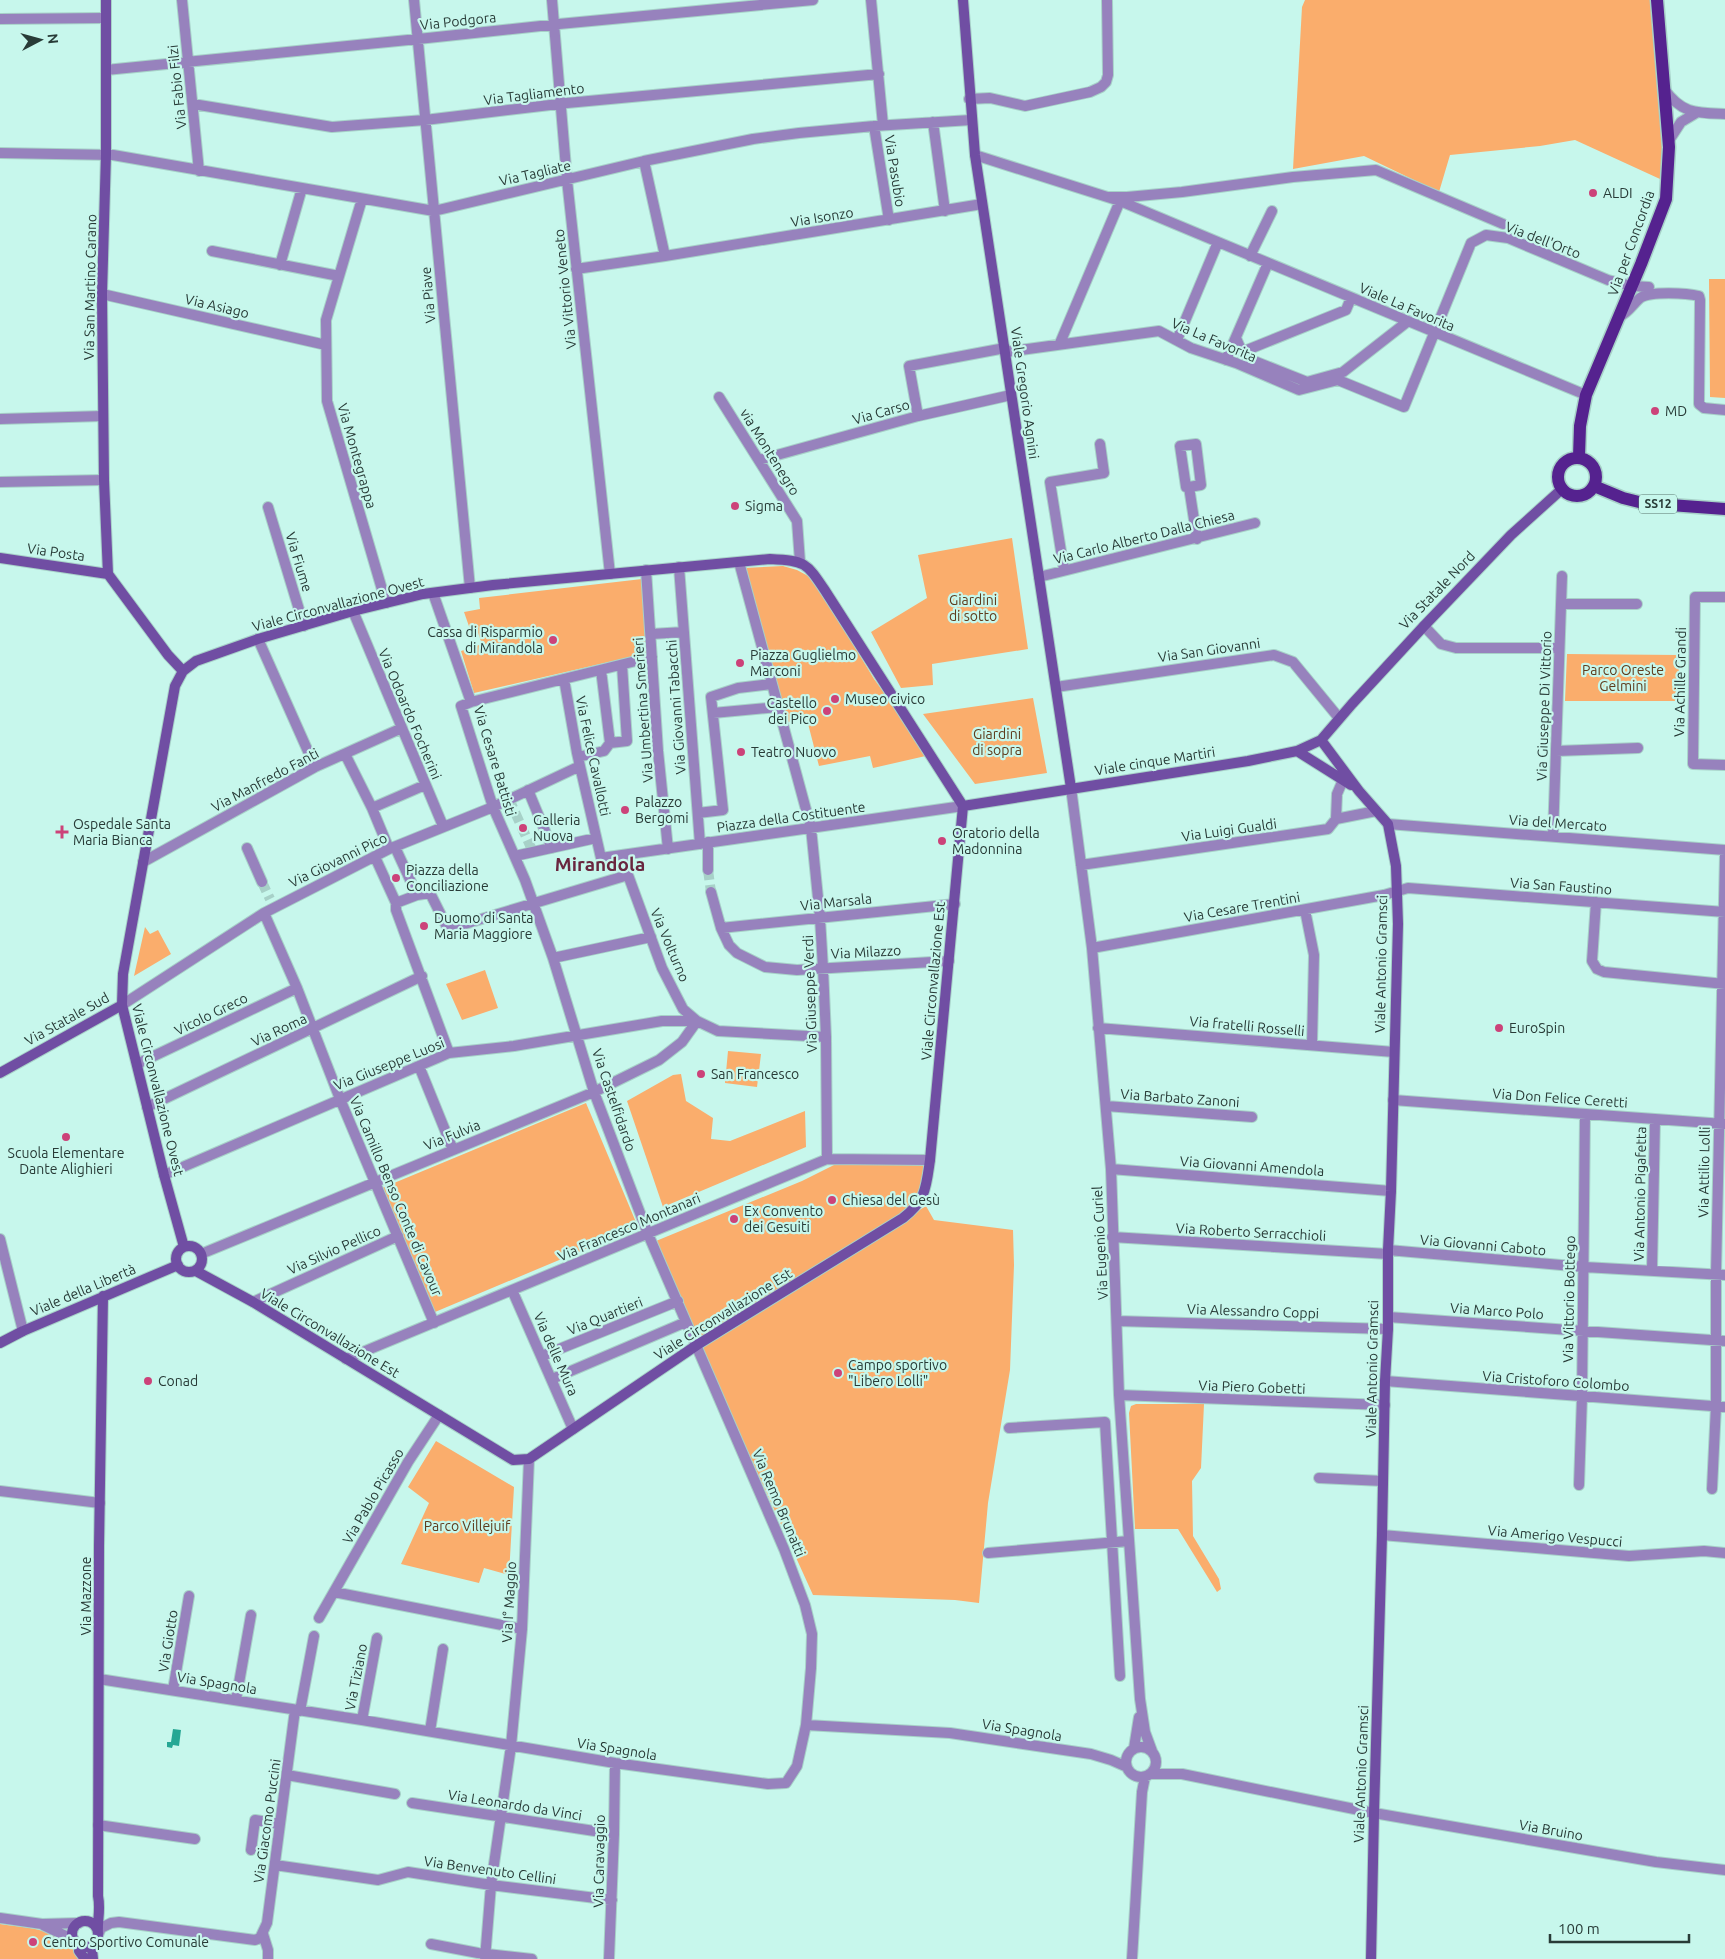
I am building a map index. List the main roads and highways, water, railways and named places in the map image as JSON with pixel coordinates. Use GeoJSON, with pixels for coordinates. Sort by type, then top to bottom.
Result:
{"type":"FeatureCollection","features":[{"type":"Feature","properties":{"kind":"main road","name":"Via San Martino Carano"},"geometry":{"type":"LineString","coordinates":[[106,0],[106,154],[102,294],[104,480],[108,574]]}},
{"type":"Feature","properties":{"kind":"main road","name":"Viale Gregorio Agnini"},"geometry":{"type":"LineString","coordinates":[[963,0],[969,99],[975,155],[1071,788]]}},
{"type":"Feature","properties":{"kind":"main road","name":"Via per Concordia"},"geometry":{"type":"LineString","coordinates":[[1579,457],[1580,426],[1586,395],[1666,199],[1668,142],[1656,0]]}},
{"type":"Feature","properties":{"kind":"main road"},"geometry":{"type":"LineString","coordinates":[[1579,457],[1590,462],[1594,467],[1596,473],[1594,486],[1587,493],[1576,496],[1566,493],[1559,483],[1558,471],[1566,460],[1579,457]]}},
{"type":"Feature","properties":{"kind":"main road","name":"SS12"},"geometry":{"type":"LineString","coordinates":[[1594,486],[1623,498],[1643,503],[1725,509]]}},
{"type":"Feature","properties":{"kind":"main road","name":"Via Statale Nord"},"geometry":{"type":"LineString","coordinates":[[1339,718],[1512,535],[1562,489]]}},
{"type":"Feature","properties":{"kind":"main road","name":"Via Posta"},"geometry":{"type":"LineString","coordinates":[[0,558],[108,574]]}},
{"type":"Feature","properties":{"kind":"main road","name":"Viale Circonvallazione Ovest"},"geometry":{"type":"LineString","coordinates":[[184,1247],[164,1175],[122,1004],[123,974],[175,686],[183,671],[196,661],[258,639],[386,603],[433,593],[646,570],[770,559],[800,562],[813,573],[826,592],[963,806]]}},
{"type":"Feature","properties":{"kind":"main road"},"geometry":{"type":"LineString","coordinates":[[108,574],[168,655],[183,671]]}},
{"type":"Feature","properties":{"kind":"main road","name":"Viale cinque Martiri"},"geometry":{"type":"LineString","coordinates":[[963,806],[1248,761],[1296,751],[1321,740],[1339,718]]}},
{"type":"Feature","properties":{"kind":"main road"},"geometry":{"type":"LineString","coordinates":[[1321,740],[1359,791]]}},
{"type":"Feature","properties":{"kind":"main road"},"geometry":{"type":"LineString","coordinates":[[1296,751],[1359,791]]}},
{"type":"Feature","properties":{"kind":"main road","name":"Viale Antonio Gramsci"},"geometry":{"type":"LineString","coordinates":[[1359,791],[1388,824],[1396,866],[1398,924],[1371,1959]]}},
{"type":"Feature","properties":{"kind":"main road","name":"Viale Circonvallazione Est"},"geometry":{"type":"LineString","coordinates":[[178,1265],[184,1271],[192,1272],[196,1270],[253,1302],[513,1460],[529,1459],[697,1345],[917,1208],[926,1188],[930,1160],[963,806]]}},
{"type":"Feature","properties":{"kind":"main road","name":"Via Statale Sud"},"geometry":{"type":"LineString","coordinates":[[0,1073],[122,1004]]}},
{"type":"Feature","properties":{"kind":"main road"},"geometry":{"type":"LineString","coordinates":[[178,1265],[177,1256],[184,1247],[195,1247],[201,1254],[202,1263],[196,1270]]}},
{"type":"Feature","properties":{"kind":"main road","name":"Viale della Libertà"},"geometry":{"type":"LineString","coordinates":[[0,1343],[23,1331],[178,1265]]}},
{"type":"Feature","properties":{"kind":"main road","name":"Via Mazzone"},"geometry":{"type":"LineString","coordinates":[[93,1959],[92,1949],[97,1936],[101,1909],[98,1896],[98,1824],[103,1296]]}},
{"type":"Feature","properties":{"kind":"main road","name":"Via Mazzone"},"geometry":{"type":"LineString","coordinates":[[77,1942],[74,1928],[94,1910],[98,1896]]}},
{"type":"Feature","properties":{"kind":"main road"},"geometry":{"type":"LineString","coordinates":[[77,1942],[87,1947],[97,1936],[95,1926],[82,1922]]}},
{"type":"Feature","properties":{"kind":"main road"},"geometry":{"type":"LineString","coordinates":[[77,1942],[79,1951],[85,1959]]}},
{"type":"Feature","properties":{"kind":"tunnel"},"geometry":{"type":"LineString","coordinates":[[509,799],[533,852]]}},
{"type":"Feature","properties":{"kind":"tunnel"},"geometry":{"type":"LineString","coordinates":[[708,870],[711,892]]}},
{"type":"Feature","properties":{"kind":"tunnel"},"geometry":{"type":"LineString","coordinates":[[262,882],[270,899]]}},
{"type":"Feature","properties":{"kind":"place","name":"ALDI"},"geometry":{"type":"Point","coordinates":[1593,193]}},
{"type":"Feature","properties":{"kind":"place","name":"MD"},"geometry":{"type":"Point","coordinates":[1655,411]}},
{"type":"Feature","properties":{"kind":"place","name":"Sigma"},"geometry":{"type":"Point","coordinates":[735,506]}},
{"type":"Feature","properties":{"kind":"place","name":"Cassa di Risparmio di Mirandola"},"geometry":{"type":"Point","coordinates":[553,640]}},
{"type":"Feature","properties":{"kind":"place","name":"Piazza Guglielmo Marconi"},"geometry":{"type":"Point","coordinates":[740,663]}},
{"type":"Feature","properties":{"kind":"place","name":"Museo civico"},"geometry":{"type":"Point","coordinates":[835,699]}},
{"type":"Feature","properties":{"kind":"place","name":"Castello dei Pico"},"geometry":{"type":"Point","coordinates":[827,711]}},
{"type":"Feature","properties":{"kind":"place","name":"Teatro Nuovo"},"geometry":{"type":"Point","coordinates":[741,752]}},
{"type":"Feature","properties":{"kind":"place","name":"Palazzo Bergomi"},"geometry":{"type":"Point","coordinates":[625,810]}},
{"type":"Feature","properties":{"kind":"place","name":"Galleria Nuova"},"geometry":{"type":"Point","coordinates":[523,828]}},
{"type":"Feature","properties":{"kind":"place","name":"Ospedale Santa Maria Bianca"},"geometry":{"type":"Point","coordinates":[62,832]}},
{"type":"Feature","properties":{"kind":"place","name":"Oratorio della Madonnina"},"geometry":{"type":"Point","coordinates":[942,841]}},
{"type":"Feature","properties":{"kind":"place","name":"Piazza della Conciliazione"},"geometry":{"type":"Point","coordinates":[396,878]}},
{"type":"Feature","properties":{"kind":"place","name":"Duomo di Santa Maria Maggiore"},"geometry":{"type":"Point","coordinates":[424,926]}},
{"type":"Feature","properties":{"kind":"place","name":"EuroSpin"},"geometry":{"type":"Point","coordinates":[1499,1028]}},
{"type":"Feature","properties":{"kind":"place","name":"San Francesco"},"geometry":{"type":"Point","coordinates":[701,1074]}},
{"type":"Feature","properties":{"kind":"place","name":"Scuola Elementare Dante Alighieri"},"geometry":{"type":"Point","coordinates":[66,1137]}},
{"type":"Feature","properties":{"kind":"place","name":"Chiesa del Gesù"},"geometry":{"type":"Point","coordinates":[832,1200]}},
{"type":"Feature","properties":{"kind":"place","name":"Ex Convento dei Gesuiti"},"geometry":{"type":"Point","coordinates":[734,1219]}},
{"type":"Feature","properties":{"kind":"place","name":"Campo sportivo \"Libero Lolli\""},"geometry":{"type":"Point","coordinates":[838,1373]}},
{"type":"Feature","properties":{"kind":"place","name":"Conad"},"geometry":{"type":"Point","coordinates":[148,1381]}},
{"type":"Feature","properties":{"kind":"place","name":"Centro Sportivo Comunale"},"geometry":{"type":"Point","coordinates":[33,1942]}},
{"type":"Feature","properties":{"kind":"district","name":"Mirandola"},"geometry":{"type":"Point","coordinates":[600,864]}},
{"type":"Feature","properties":{"kind":"park label","name":"Giardini di sotto"},"geometry":{"type":"Point","coordinates":[973,608]}},
{"type":"Feature","properties":{"kind":"park label","name":"Parco Oreste Gelmini"},"geometry":{"type":"Point","coordinates":[1623,678]}},
{"type":"Feature","properties":{"kind":"park label","name":"Giardini di sopra"},"geometry":{"type":"Point","coordinates":[997,742]}},
{"type":"Feature","properties":{"kind":"park label","name":"Parco Villejuif"},"geometry":{"type":"Point","coordinates":[467,1526]}}]}
